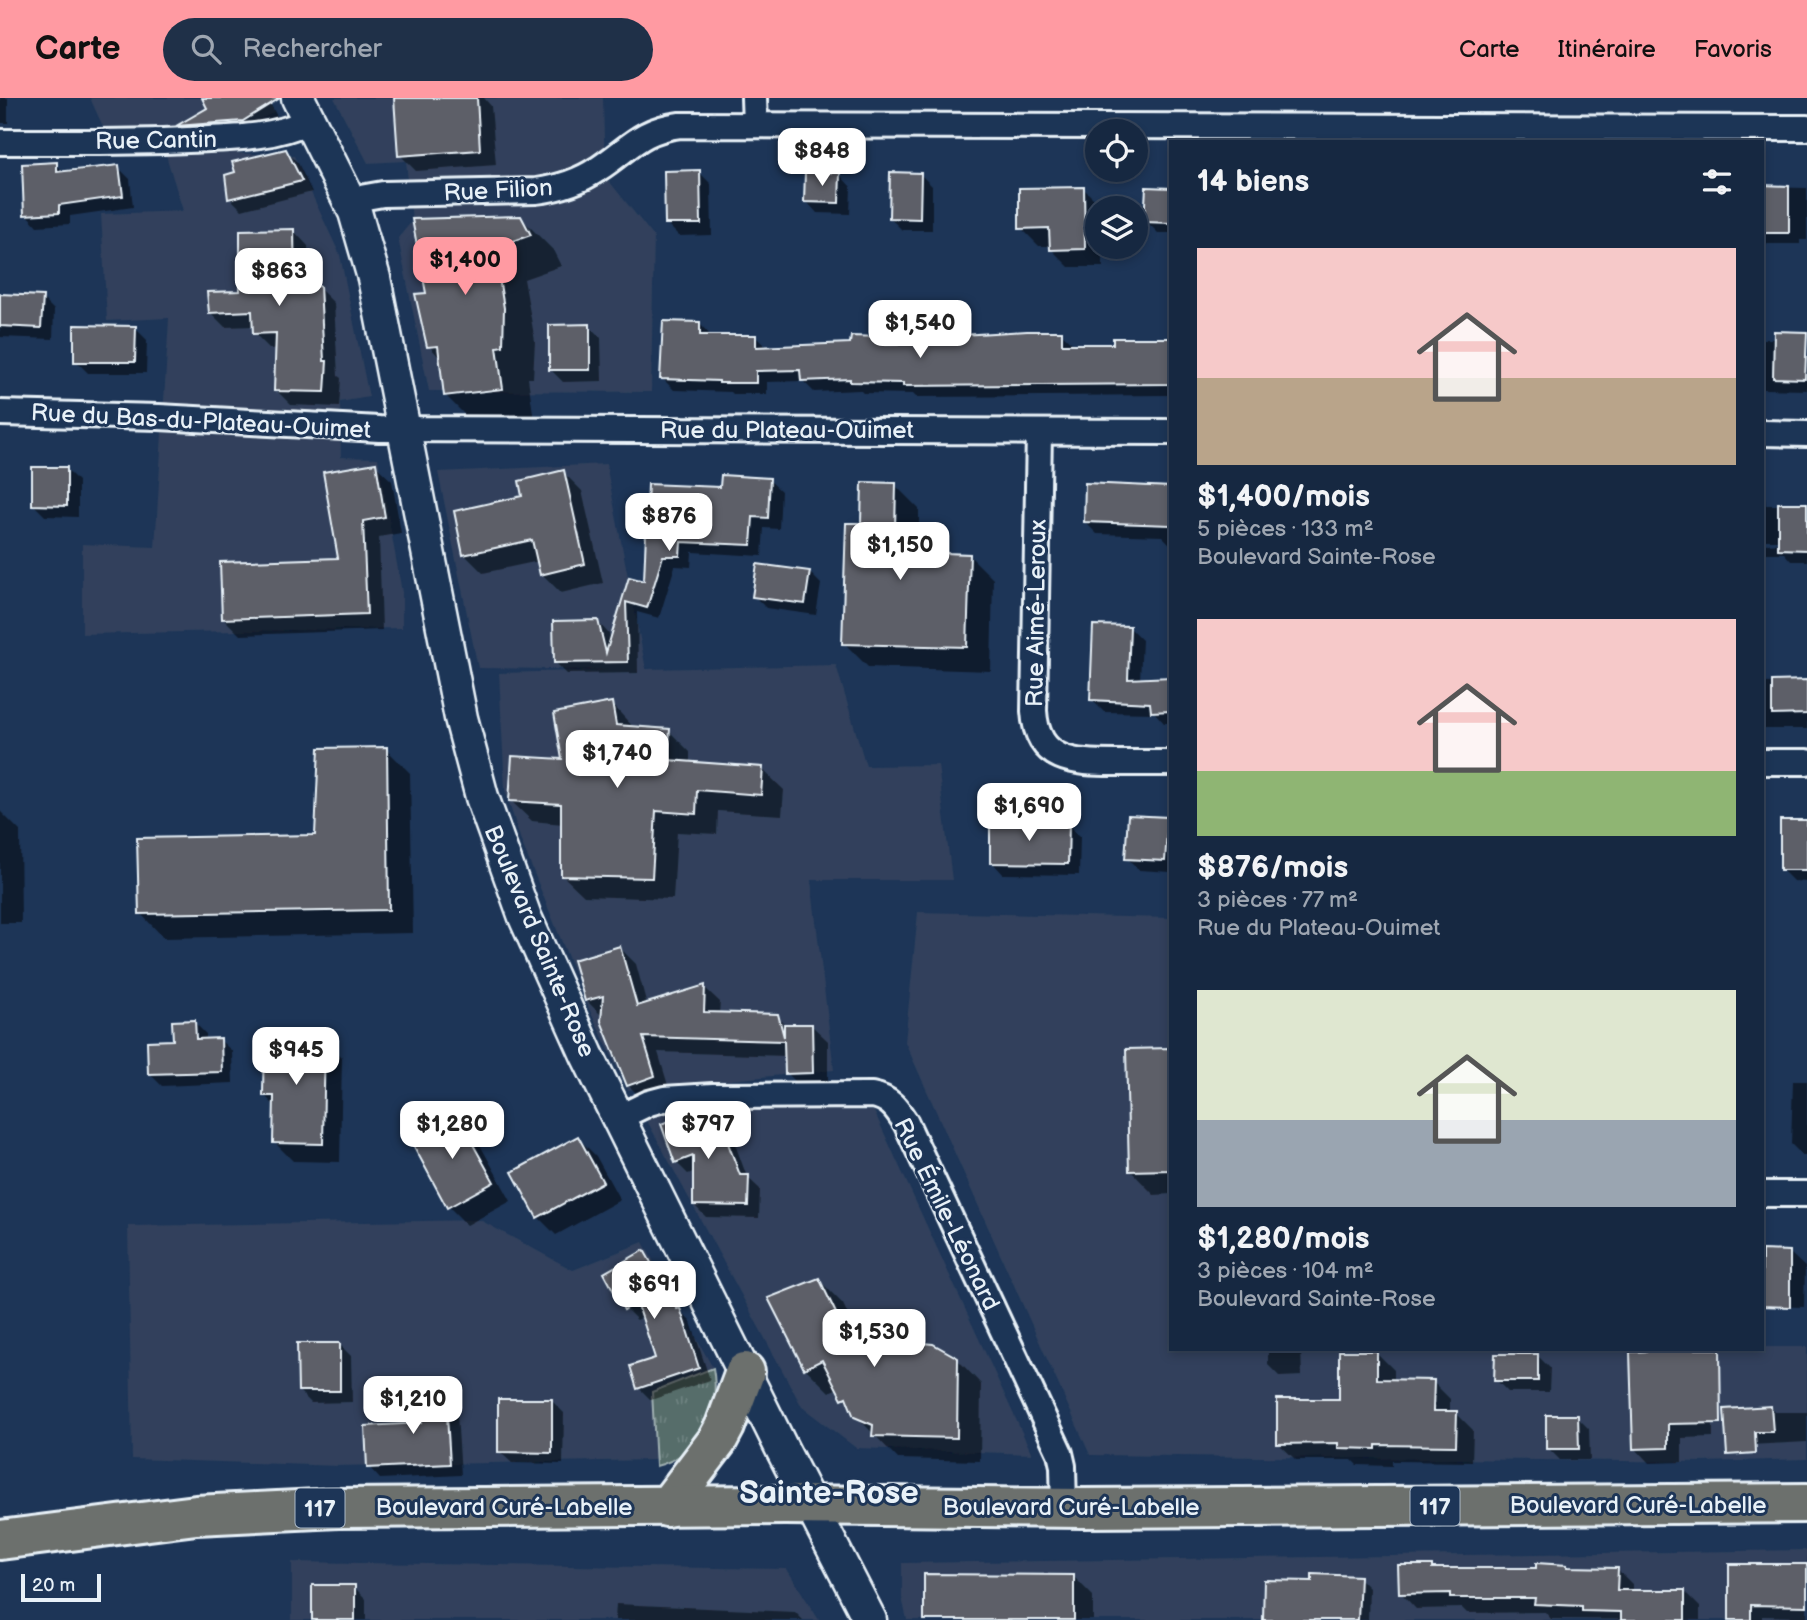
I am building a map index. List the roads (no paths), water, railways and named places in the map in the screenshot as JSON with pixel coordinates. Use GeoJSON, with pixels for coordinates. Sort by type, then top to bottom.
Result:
{"type":"FeatureCollection","features":[{"type":"Feature","properties":{"kind":"main road"},"geometry":{"type":"LineString","coordinates":[[667,1507],[717,1441],[745,1372]]}},
{"type":"Feature","properties":{"kind":"main road","name":"Boulevard Curé-Labelle"},"geometry":{"type":"LineString","coordinates":[[0,1540],[131,1522],[249,1511],[381,1507],[812,1505],[1064,1508],[1807,1503]]}},
{"type":"Feature","properties":{"kind":"street"},"geometry":{"type":"LineString","coordinates":[[754,98],[755,125]]}},
{"type":"Feature","properties":{"kind":"street","name":"Rue Cantin"},"geometry":{"type":"LineString","coordinates":[[0,142],[143,142],[254,137],[289,130],[303,110]]}},
{"type":"Feature","properties":{"kind":"street","name":"Boulevard Sainte-Rose"},"geometry":{"type":"LineString","coordinates":[[303,110],[349,200],[364,239],[461,718],[482,797],[525,917],[618,1118],[870,1620]]}},
{"type":"Feature","properties":{"kind":"street","name":"Rue Filion"},"geometry":{"type":"LineString","coordinates":[[349,200],[383,194],[549,190],[583,179],[641,137],[656,130],[680,125],[1807,128]]}},
{"type":"Feature","properties":{"kind":"street","name":"Rue du Bas-du-Plateau-Ouimet"},"geometry":{"type":"LineString","coordinates":[[0,413],[402,429]]}},
{"type":"Feature","properties":{"kind":"street","name":"Rue du Plateau-Ouimet"},"geometry":{"type":"LineString","coordinates":[[402,429],[1169,432]]}},
{"type":"Feature","properties":{"kind":"street","name":"Rue Aimé-Leroux"},"geometry":{"type":"LineString","coordinates":[[1039,432],[1034,711],[1036,728],[1049,749],[1067,760],[1088,763],[1169,763]]}},
{"type":"Feature","properties":{"kind":"street"},"geometry":{"type":"LineString","coordinates":[[1764,433],[1807,433]]}},
{"type":"Feature","properties":{"kind":"street"},"geometry":{"type":"LineString","coordinates":[[1764,762],[1807,762]]}},
{"type":"Feature","properties":{"kind":"street","name":"Rue Émile-Léonard"},"geometry":{"type":"LineString","coordinates":[[618,1118],[664,1099],[713,1096],[872,1095],[882,1097],[894,1105],[905,1123],[1060,1453],[1064,1508]]}},
{"type":"Feature","properties":{"kind":"street"},"geometry":{"type":"LineString","coordinates":[[1764,1194],[1807,1194]]}},
{"type":"Feature","properties":{"kind":"district","name":"Sainte-Rose"},"geometry":{"type":"Point","coordinates":[829,1492]}}]}
